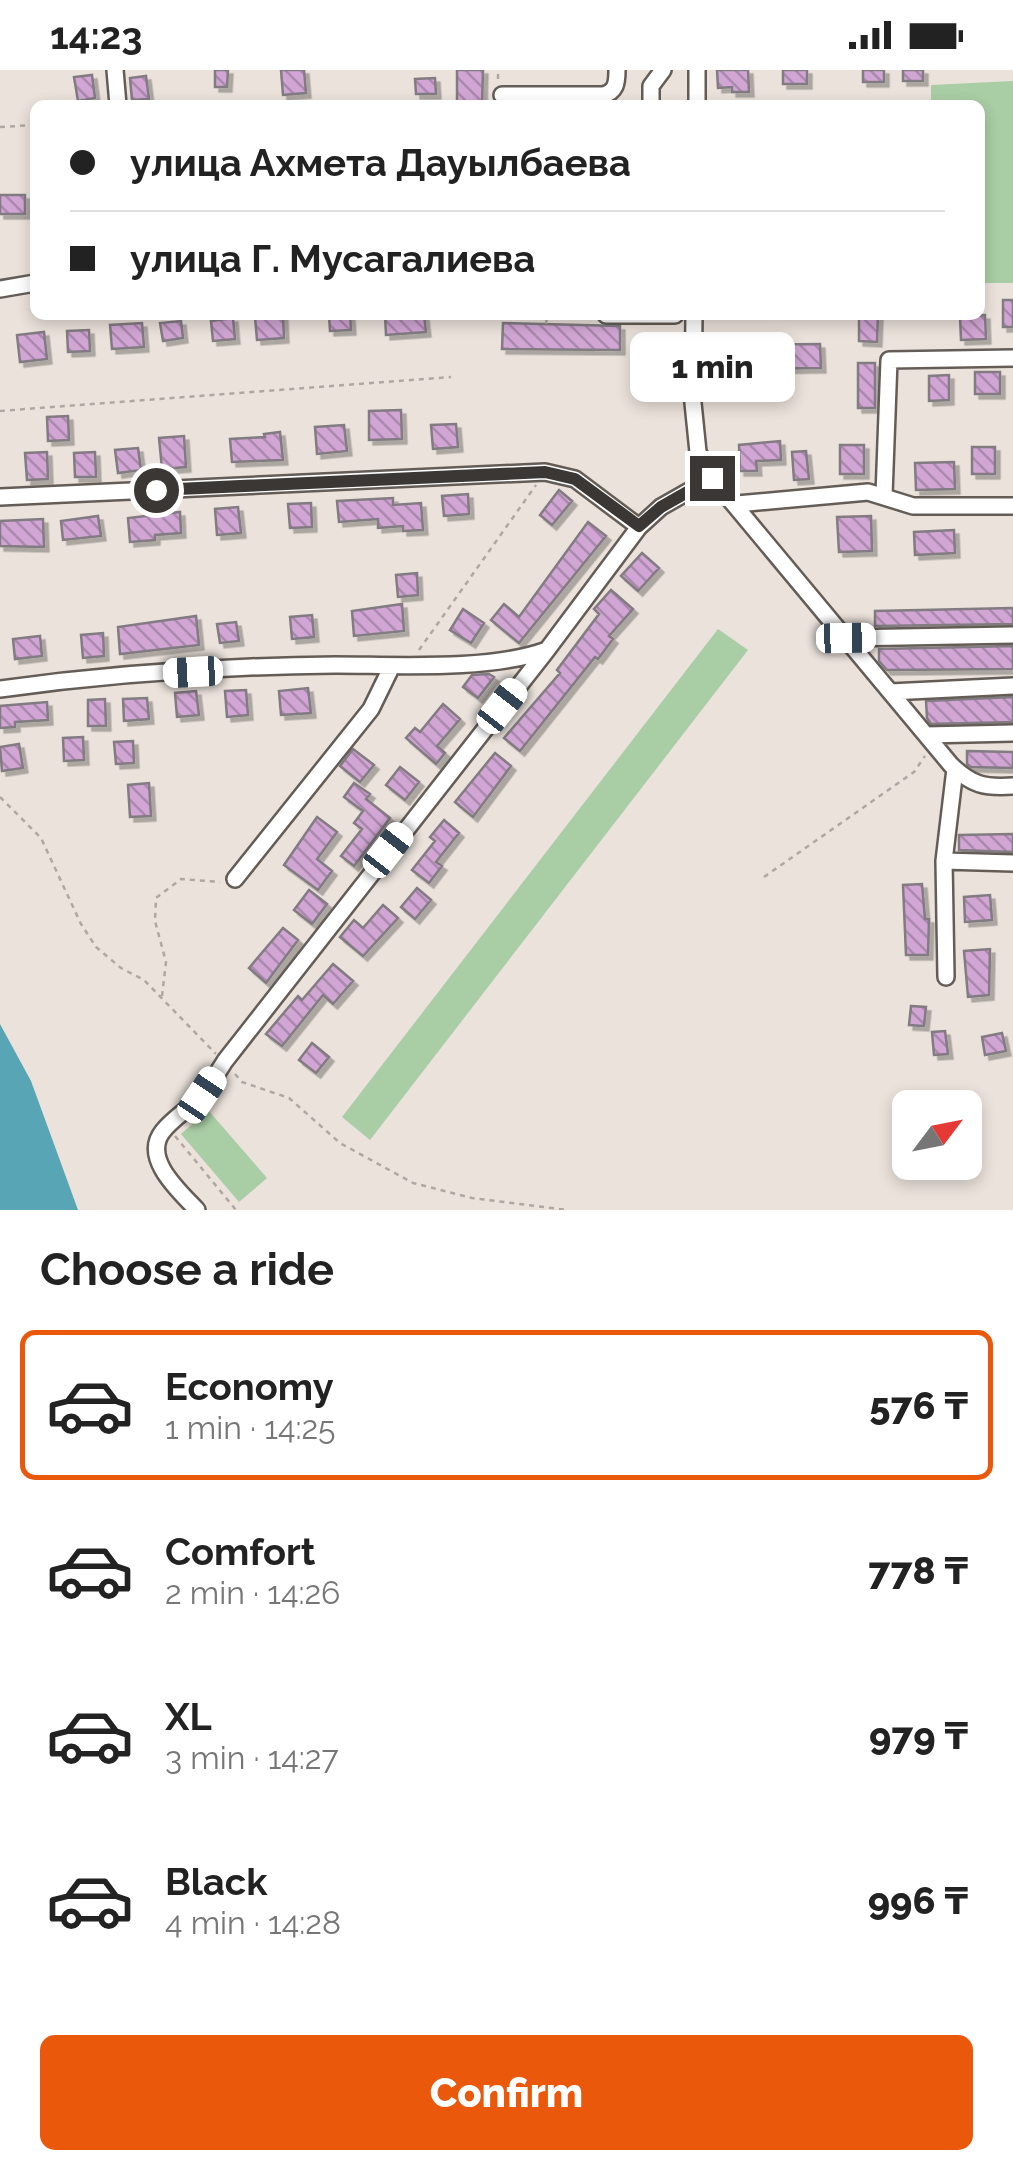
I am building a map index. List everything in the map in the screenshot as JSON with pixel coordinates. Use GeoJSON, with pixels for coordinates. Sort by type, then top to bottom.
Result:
{"type":"FeatureCollection","features":[{"type":"Feature","properties":{"kind":"street"},"geometry":{"type":"LineString","coordinates":[[115,70],[118,100]]}},
{"type":"Feature","properties":{"kind":"street"},"geometry":{"type":"LineString","coordinates":[[502,95],[603,96],[615,88],[618,70]]}},
{"type":"Feature","properties":{"kind":"street"},"geometry":{"type":"LineString","coordinates":[[651,100],[652,86],[663,70]]}},
{"type":"Feature","properties":{"kind":"street"},"geometry":{"type":"LineString","coordinates":[[697,70],[697,100]]}},
{"type":"Feature","properties":{"kind":"street"},"geometry":{"type":"LineString","coordinates":[[0,289],[30,283]]}},
{"type":"Feature","properties":{"kind":"street"},"geometry":{"type":"LineString","coordinates":[[694,320],[693,403],[698,452],[712,478],[890,692],[926,741],[968,781],[983,788],[1013,786]]}},
{"type":"Feature","properties":{"kind":"street"},"geometry":{"type":"LineString","coordinates":[[884,495],[889,360],[1013,358]]}},
{"type":"Feature","properties":{"kind":"street"},"geometry":{"type":"LineString","coordinates":[[0,497],[545,472],[575,479],[639,526]]}},
{"type":"Feature","properties":{"kind":"street"},"geometry":{"type":"LineString","coordinates":[[197,1210],[171,1181],[158,1159],[157,1140],[202,1095],[639,526],[661,507],[712,478]]}},
{"type":"Feature","properties":{"kind":"street"},"geometry":{"type":"LineString","coordinates":[[737,504],[868,492],[913,506],[1013,506]]}},
{"type":"Feature","properties":{"kind":"street"},"geometry":{"type":"LineString","coordinates":[[846,638],[1013,636]]}},
{"type":"Feature","properties":{"kind":"street"},"geometry":{"type":"LineString","coordinates":[[0,689],[89,677],[516,658],[547,650]]}},
{"type":"Feature","properties":{"kind":"street"},"geometry":{"type":"LineString","coordinates":[[235,879],[371,709],[400,666]]}},
{"type":"Feature","properties":{"kind":"street"},"geometry":{"type":"LineString","coordinates":[[890,692],[1013,686]]}},
{"type":"Feature","properties":{"kind":"street"},"geometry":{"type":"LineString","coordinates":[[926,741],[1013,733]]}},
{"type":"Feature","properties":{"kind":"street"},"geometry":{"type":"LineString","coordinates":[[946,977],[944,861],[955,770]]}},
{"type":"Feature","properties":{"kind":"street"},"geometry":{"type":"LineString","coordinates":[[944,861],[1013,862]]}},
{"type":"Feature","properties":{"kind":"path"},"geometry":{"type":"LineString","coordinates":[[0,127],[30,125]]}},
{"type":"Feature","properties":{"kind":"path"},"geometry":{"type":"LineString","coordinates":[[546,320],[546,324]]}},
{"type":"Feature","properties":{"kind":"path"},"geometry":{"type":"LineString","coordinates":[[0,410],[451,377]]}},
{"type":"Feature","properties":{"kind":"path"},"geometry":{"type":"LineString","coordinates":[[400,666],[545,472]]}},
{"type":"Feature","properties":{"kind":"path"},"geometry":{"type":"LineString","coordinates":[[764,877],[914,772],[924,760],[926,741]]}},
{"type":"Feature","properties":{"kind":"path"},"geometry":{"type":"LineString","coordinates":[[0,797],[41,838],[81,924],[96,947],[121,968],[144,980],[242,1082],[289,1098],[340,1143],[412,1183],[472,1198],[567,1210]]}},
{"type":"Feature","properties":{"kind":"path"},"geometry":{"type":"LineString","coordinates":[[162,998],[166,962],[154,921],[156,898],[181,879],[214,884],[235,879]]}},
{"type":"Feature","properties":{"kind":"path"},"geometry":{"type":"LineString","coordinates":[[167,1127],[236,1210]]}},
{"type":"Feature","properties":{"kind":"green space"},"geometry":{"type":"Polygon","coordinates":[[[1013,81],[1013,283],[985,283],[985,100],[931,100],[931,85],[1013,81]]]}},
{"type":"Feature","properties":{"kind":"green space"},"geometry":{"type":"Polygon","coordinates":[[[718,629],[748,650],[370,1140],[342,1117],[718,629]]]}},
{"type":"Feature","properties":{"kind":"green space"},"geometry":{"type":"Polygon","coordinates":[[[208,1110],[267,1178],[239,1202],[181,1134],[208,1110]]]}},
{"type":"Feature","properties":{"kind":"water"},"geometry":{"type":"Polygon","coordinates":[[[0,1024],[31,1081],[78,1210],[0,1210],[0,1024]]]}},
{"type":"Feature","properties":{"kind":"building"},"geometry":{"type":"Polygon","coordinates":[[[215,70],[228,70],[227,87],[215,87],[215,70]]]}},
{"type":"Feature","properties":{"kind":"building"},"geometry":{"type":"Polygon","coordinates":[[[281,70],[304,70],[306,93],[283,95],[281,70]]]}},
{"type":"Feature","properties":{"kind":"building"},"geometry":{"type":"Polygon","coordinates":[[[457,70],[483,70],[482,100],[457,100],[457,70]]]}},
{"type":"Feature","properties":{"kind":"building"},"geometry":{"type":"Polygon","coordinates":[[[717,70],[748,70],[749,92],[718,88],[717,70]]]}},
{"type":"Feature","properties":{"kind":"building"},"geometry":{"type":"Polygon","coordinates":[[[783,70],[807,70],[807,84],[783,84],[783,70]]]}},
{"type":"Feature","properties":{"kind":"building"},"geometry":{"type":"Polygon","coordinates":[[[863,70],[884,70],[884,82],[863,82],[863,70]]]}},
{"type":"Feature","properties":{"kind":"building"},"geometry":{"type":"Polygon","coordinates":[[[903,70],[923,70],[923,81],[903,81],[903,70]]]}},
{"type":"Feature","properties":{"kind":"building"},"geometry":{"type":"Polygon","coordinates":[[[92,75],[95,98],[78,100],[74,77],[92,75]]]}},
{"type":"Feature","properties":{"kind":"building"},"geometry":{"type":"Polygon","coordinates":[[[146,76],[149,99],[132,100],[130,78],[146,76]]]}},
{"type":"Feature","properties":{"kind":"building"},"geometry":{"type":"Polygon","coordinates":[[[435,78],[436,94],[416,94],[415,79],[435,78]]]}},
{"type":"Feature","properties":{"kind":"building"},"geometry":{"type":"Polygon","coordinates":[[[0,195],[25,195],[25,214],[0,214],[0,195]]]}},
{"type":"Feature","properties":{"kind":"building"},"geometry":{"type":"Polygon","coordinates":[[[1003,300],[1013,300],[1013,327],[1003,327],[1003,300]]]}},
{"type":"Feature","properties":{"kind":"building"},"geometry":{"type":"Polygon","coordinates":[[[985,315],[986,339],[961,340],[960,320],[985,320],[985,315]]]}},
{"type":"Feature","properties":{"kind":"building"},"geometry":{"type":"Polygon","coordinates":[[[233,320],[235,339],[213,341],[211,321],[233,320]]]}},
{"type":"Feature","properties":{"kind":"building"},"geometry":{"type":"Polygon","coordinates":[[[255,320],[283,320],[284,338],[257,340],[255,320]]]}},
{"type":"Feature","properties":{"kind":"building"},"geometry":{"type":"Polygon","coordinates":[[[329,320],[350,320],[351,330],[330,331],[329,320]]]}},
{"type":"Feature","properties":{"kind":"building"},"geometry":{"type":"Polygon","coordinates":[[[385,320],[425,320],[426,332],[386,335],[385,320]]]}},
{"type":"Feature","properties":{"kind":"building"},"geometry":{"type":"Polygon","coordinates":[[[859,320],[878,320],[877,342],[859,341],[859,320]]]}},
{"type":"Feature","properties":{"kind":"building"},"geometry":{"type":"Polygon","coordinates":[[[181,321],[183,338],[163,341],[160,323],[181,321]]]}},
{"type":"Feature","properties":{"kind":"building"},"geometry":{"type":"Polygon","coordinates":[[[142,323],[144,347],[112,349],[110,325],[142,323]]]}},
{"type":"Feature","properties":{"kind":"building"},"geometry":{"type":"Polygon","coordinates":[[[503,323],[620,326],[620,350],[502,349],[503,323]]]}},
{"type":"Feature","properties":{"kind":"building"},"geometry":{"type":"Polygon","coordinates":[[[89,330],[90,351],[68,352],[67,331],[89,330]]]}},
{"type":"Feature","properties":{"kind":"building"},"geometry":{"type":"Polygon","coordinates":[[[44,332],[47,359],[20,362],[17,335],[44,332]]]}},
{"type":"Feature","properties":{"kind":"building"},"geometry":{"type":"Polygon","coordinates":[[[820,344],[821,368],[740,369],[740,345],[820,344]]]}},
{"type":"Feature","properties":{"kind":"building"},"geometry":{"type":"Polygon","coordinates":[[[858,363],[875,363],[875,408],[858,408],[858,363]]]}},
{"type":"Feature","properties":{"kind":"building"},"geometry":{"type":"Polygon","coordinates":[[[975,372],[1000,372],[1000,394],[975,394],[975,372]]]}},
{"type":"Feature","properties":{"kind":"building"},"geometry":{"type":"Polygon","coordinates":[[[949,375],[949,400],[929,401],[929,376],[949,375]]]}},
{"type":"Feature","properties":{"kind":"building"},"geometry":{"type":"Polygon","coordinates":[[[401,410],[402,439],[369,440],[369,411],[401,410]]]}},
{"type":"Feature","properties":{"kind":"building"},"geometry":{"type":"Polygon","coordinates":[[[68,416],[69,440],[48,441],[47,417],[68,416]]]}},
{"type":"Feature","properties":{"kind":"building"},"geometry":{"type":"Polygon","coordinates":[[[456,424],[458,447],[433,449],[431,425],[456,424]]]}},
{"type":"Feature","properties":{"kind":"building"},"geometry":{"type":"Polygon","coordinates":[[[344,425],[347,451],[317,454],[315,427],[344,425]]]}},
{"type":"Feature","properties":{"kind":"building"},"geometry":{"type":"Polygon","coordinates":[[[280,432],[283,460],[232,462],[230,439],[280,432]]]}},
{"type":"Feature","properties":{"kind":"building"},"geometry":{"type":"Polygon","coordinates":[[[184,436],[186,467],[162,469],[159,438],[184,436]]]}},
{"type":"Feature","properties":{"kind":"building"},"geometry":{"type":"Polygon","coordinates":[[[780,441],[781,460],[756,461],[757,471],[740,471],[739,445],[780,441]]]}},
{"type":"Feature","properties":{"kind":"building"},"geometry":{"type":"Polygon","coordinates":[[[840,445],[864,445],[864,474],[840,474],[840,445]]]}},
{"type":"Feature","properties":{"kind":"building"},"geometry":{"type":"Polygon","coordinates":[[[972,447],[995,447],[995,474],[972,474],[972,447]]]}},
{"type":"Feature","properties":{"kind":"building"},"geometry":{"type":"Polygon","coordinates":[[[138,448],[141,470],[118,473],[115,450],[138,448]]]}},
{"type":"Feature","properties":{"kind":"building"},"geometry":{"type":"Polygon","coordinates":[[[806,451],[809,479],[794,480],[792,452],[806,451]]]}},
{"type":"Feature","properties":{"kind":"building"},"geometry":{"type":"Polygon","coordinates":[[[47,452],[48,479],[27,480],[25,453],[47,452]]]}},
{"type":"Feature","properties":{"kind":"building"},"geometry":{"type":"Polygon","coordinates":[[[95,452],[96,477],[75,477],[74,453],[95,452]]]}},
{"type":"Feature","properties":{"kind":"building"},"geometry":{"type":"Polygon","coordinates":[[[954,462],[955,489],[916,490],[915,463],[954,462]]]}},
{"type":"Feature","properties":{"kind":"building"},"geometry":{"type":"Polygon","coordinates":[[[559,490],[572,501],[552,525],[540,515],[559,490]]]}},
{"type":"Feature","properties":{"kind":"building"},"geometry":{"type":"Polygon","coordinates":[[[468,494],[469,514],[444,516],[442,496],[468,494]]]}},
{"type":"Feature","properties":{"kind":"building"},"geometry":{"type":"Polygon","coordinates":[[[393,498],[393,505],[421,503],[423,530],[403,531],[403,526],[378,528],[378,519],[339,522],[337,501],[393,498]]]}},
{"type":"Feature","properties":{"kind":"building"},"geometry":{"type":"Polygon","coordinates":[[[311,503],[312,527],[290,528],[288,504],[311,503]]]}},
{"type":"Feature","properties":{"kind":"building"},"geometry":{"type":"Polygon","coordinates":[[[238,507],[241,533],[217,535],[215,509],[238,507]]]}},
{"type":"Feature","properties":{"kind":"building"},"geometry":{"type":"Polygon","coordinates":[[[180,512],[181,533],[130,542],[128,518],[180,512]]]}},
{"type":"Feature","properties":{"kind":"building"},"geometry":{"type":"Polygon","coordinates":[[[98,516],[101,536],[63,540],[61,521],[98,516]]]}},
{"type":"Feature","properties":{"kind":"building"},"geometry":{"type":"Polygon","coordinates":[[[871,516],[872,551],[839,552],[837,517],[871,516]]]}},
{"type":"Feature","properties":{"kind":"building"},"geometry":{"type":"Polygon","coordinates":[[[43,519],[44,547],[0,546],[0,521],[43,519]]]}},
{"type":"Feature","properties":{"kind":"building"},"geometry":{"type":"Polygon","coordinates":[[[588,522],[606,536],[519,643],[491,620],[504,604],[519,617],[588,522]]]}},
{"type":"Feature","properties":{"kind":"building"},"geometry":{"type":"Polygon","coordinates":[[[954,530],[955,553],[915,555],[914,532],[954,530]]]}},
{"type":"Feature","properties":{"kind":"building"},"geometry":{"type":"Polygon","coordinates":[[[642,553],[659,568],[638,591],[621,576],[642,553]]]}},
{"type":"Feature","properties":{"kind":"building"},"geometry":{"type":"Polygon","coordinates":[[[417,573],[418,595],[398,597],[396,575],[417,573]]]}},
{"type":"Feature","properties":{"kind":"building"},"geometry":{"type":"Polygon","coordinates":[[[611,590],[633,609],[609,636],[613,639],[598,659],[595,657],[520,751],[504,738],[560,673],[557,670],[599,614],[594,609],[611,590]]]}},
{"type":"Feature","properties":{"kind":"building"},"geometry":{"type":"Polygon","coordinates":[[[402,604],[404,631],[354,636],[352,611],[402,604]]]}},
{"type":"Feature","properties":{"kind":"building"},"geometry":{"type":"Polygon","coordinates":[[[1013,608],[1013,624],[875,626],[875,611],[1013,608]]]}},
{"type":"Feature","properties":{"kind":"building"},"geometry":{"type":"Polygon","coordinates":[[[463,609],[484,623],[471,643],[450,630],[463,609]]]}},
{"type":"Feature","properties":{"kind":"building"},"geometry":{"type":"Polygon","coordinates":[[[312,615],[314,637],[292,639],[290,617],[312,615]]]}},
{"type":"Feature","properties":{"kind":"building"},"geometry":{"type":"Polygon","coordinates":[[[196,616],[199,645],[120,654],[118,627],[196,616]]]}},
{"type":"Feature","properties":{"kind":"building"},"geometry":{"type":"Polygon","coordinates":[[[236,622],[239,641],[220,643],[217,624],[236,622]]]}},
{"type":"Feature","properties":{"kind":"building"},"geometry":{"type":"Polygon","coordinates":[[[103,633],[104,656],[83,658],[81,635],[103,633]]]}},
{"type":"Feature","properties":{"kind":"building"},"geometry":{"type":"Polygon","coordinates":[[[40,636],[42,656],[15,659],[13,639],[40,636]]]}},
{"type":"Feature","properties":{"kind":"building"},"geometry":{"type":"Polygon","coordinates":[[[1013,646],[1013,669],[887,670],[879,661],[879,649],[1013,646]]]}},
{"type":"Feature","properties":{"kind":"building"},"geometry":{"type":"Polygon","coordinates":[[[472,675],[494,677],[478,698],[463,687],[472,675]]]}},
{"type":"Feature","properties":{"kind":"building"},"geometry":{"type":"Polygon","coordinates":[[[308,688],[311,713],[281,715],[279,691],[308,688]]]}},
{"type":"Feature","properties":{"kind":"building"},"geometry":{"type":"Polygon","coordinates":[[[246,690],[248,715],[227,717],[225,691],[246,690]]]}},
{"type":"Feature","properties":{"kind":"building"},"geometry":{"type":"Polygon","coordinates":[[[196,691],[199,715],[177,717],[175,693],[196,691]]]}},
{"type":"Feature","properties":{"kind":"building"},"geometry":{"type":"Polygon","coordinates":[[[1013,697],[1013,722],[931,724],[927,718],[926,701],[1013,697]]]}},
{"type":"Feature","properties":{"kind":"building"},"geometry":{"type":"Polygon","coordinates":[[[147,698],[149,719],[124,721],[123,699],[147,698]]]}},
{"type":"Feature","properties":{"kind":"building"},"geometry":{"type":"Polygon","coordinates":[[[105,699],[106,726],[88,726],[88,700],[105,699]]]}},
{"type":"Feature","properties":{"kind":"building"},"geometry":{"type":"Polygon","coordinates":[[[47,702],[48,720],[15,722],[15,727],[0,728],[0,706],[47,702]]]}},
{"type":"Feature","properties":{"kind":"building"},"geometry":{"type":"Polygon","coordinates":[[[443,704],[460,719],[437,746],[445,753],[436,764],[406,738],[415,728],[420,732],[443,704]]]}},
{"type":"Feature","properties":{"kind":"building"},"geometry":{"type":"Polygon","coordinates":[[[83,737],[84,760],[64,761],[63,738],[83,737]]]}},
{"type":"Feature","properties":{"kind":"building"},"geometry":{"type":"Polygon","coordinates":[[[133,741],[134,763],[116,764],[114,742],[133,741]]]}},
{"type":"Feature","properties":{"kind":"building"},"geometry":{"type":"Polygon","coordinates":[[[19,744],[23,768],[2,771],[0,747],[19,744]]]}},
{"type":"Feature","properties":{"kind":"building"},"geometry":{"type":"Polygon","coordinates":[[[353,749],[374,765],[360,782],[340,766],[353,749]]]}},
{"type":"Feature","properties":{"kind":"building"},"geometry":{"type":"Polygon","coordinates":[[[967,751],[1013,752],[1013,768],[971,767],[967,764],[967,751]]]}},
{"type":"Feature","properties":{"kind":"building"},"geometry":{"type":"Polygon","coordinates":[[[495,753],[511,766],[473,817],[455,802],[495,753]]]}},
{"type":"Feature","properties":{"kind":"building"},"geometry":{"type":"Polygon","coordinates":[[[400,767],[419,782],[405,800],[386,785],[400,767]]]}},
{"type":"Feature","properties":{"kind":"building"},"geometry":{"type":"Polygon","coordinates":[[[149,783],[151,816],[130,817],[128,785],[149,783]]]}},
{"type":"Feature","properties":{"kind":"building"},"geometry":{"type":"Polygon","coordinates":[[[354,783],[370,794],[366,799],[390,818],[354,866],[341,856],[362,829],[354,823],[363,811],[344,797],[354,783]]]}},
{"type":"Feature","properties":{"kind":"building"},"geometry":{"type":"Polygon","coordinates":[[[317,817],[337,832],[317,859],[332,871],[318,890],[284,865],[317,817]]]}},
{"type":"Feature","properties":{"kind":"building"},"geometry":{"type":"Polygon","coordinates":[[[444,820],[459,833],[436,862],[442,866],[429,883],[412,870],[435,841],[430,837],[444,820]]]}},
{"type":"Feature","properties":{"kind":"building"},"geometry":{"type":"Polygon","coordinates":[[[1013,834],[1013,852],[959,850],[959,835],[1013,834]]]}},
{"type":"Feature","properties":{"kind":"building"},"geometry":{"type":"Polygon","coordinates":[[[922,884],[925,919],[929,919],[928,955],[906,955],[903,885],[922,884]]]}},
{"type":"Feature","properties":{"kind":"building"},"geometry":{"type":"Polygon","coordinates":[[[417,888],[431,900],[415,919],[401,907],[417,888]]]}},
{"type":"Feature","properties":{"kind":"building"},"geometry":{"type":"Polygon","coordinates":[[[309,890],[327,904],[312,924],[294,910],[309,890]]]}},
{"type":"Feature","properties":{"kind":"building"},"geometry":{"type":"Polygon","coordinates":[[[990,895],[992,920],[965,922],[964,897],[990,895]]]}},
{"type":"Feature","properties":{"kind":"building"},"geometry":{"type":"Polygon","coordinates":[[[383,905],[398,918],[363,956],[340,937],[354,920],[363,928],[383,905]]]}},
{"type":"Feature","properties":{"kind":"building"},"geometry":{"type":"Polygon","coordinates":[[[283,928],[298,940],[266,983],[249,968],[283,928]]]}},
{"type":"Feature","properties":{"kind":"building"},"geometry":{"type":"Polygon","coordinates":[[[990,949],[989,995],[968,997],[964,951],[990,949]]]}},
{"type":"Feature","properties":{"kind":"building"},"geometry":{"type":"Polygon","coordinates":[[[333,964],[353,981],[333,1004],[323,995],[282,1046],[266,1034],[298,996],[302,1000],[333,964]]]}},
{"type":"Feature","properties":{"kind":"building"},"geometry":{"type":"Polygon","coordinates":[[[911,1006],[926,1007],[924,1026],[909,1025],[911,1006]]]}},
{"type":"Feature","properties":{"kind":"building"},"geometry":{"type":"Polygon","coordinates":[[[945,1031],[948,1054],[934,1055],[932,1032],[945,1031]]]}},
{"type":"Feature","properties":{"kind":"building"},"geometry":{"type":"Polygon","coordinates":[[[1002,1033],[1006,1051],[985,1055],[982,1037],[1002,1033]]]}},
{"type":"Feature","properties":{"kind":"building"},"geometry":{"type":"Polygon","coordinates":[[[312,1043],[329,1057],[316,1073],[299,1060],[312,1043]]]}},
{"type":"Feature","properties":{"kind":"route"},"geometry":{"type":"LineString","coordinates":[[156,490],[545,472],[575,479],[639,526],[661,507],[712,478]]}}]}
